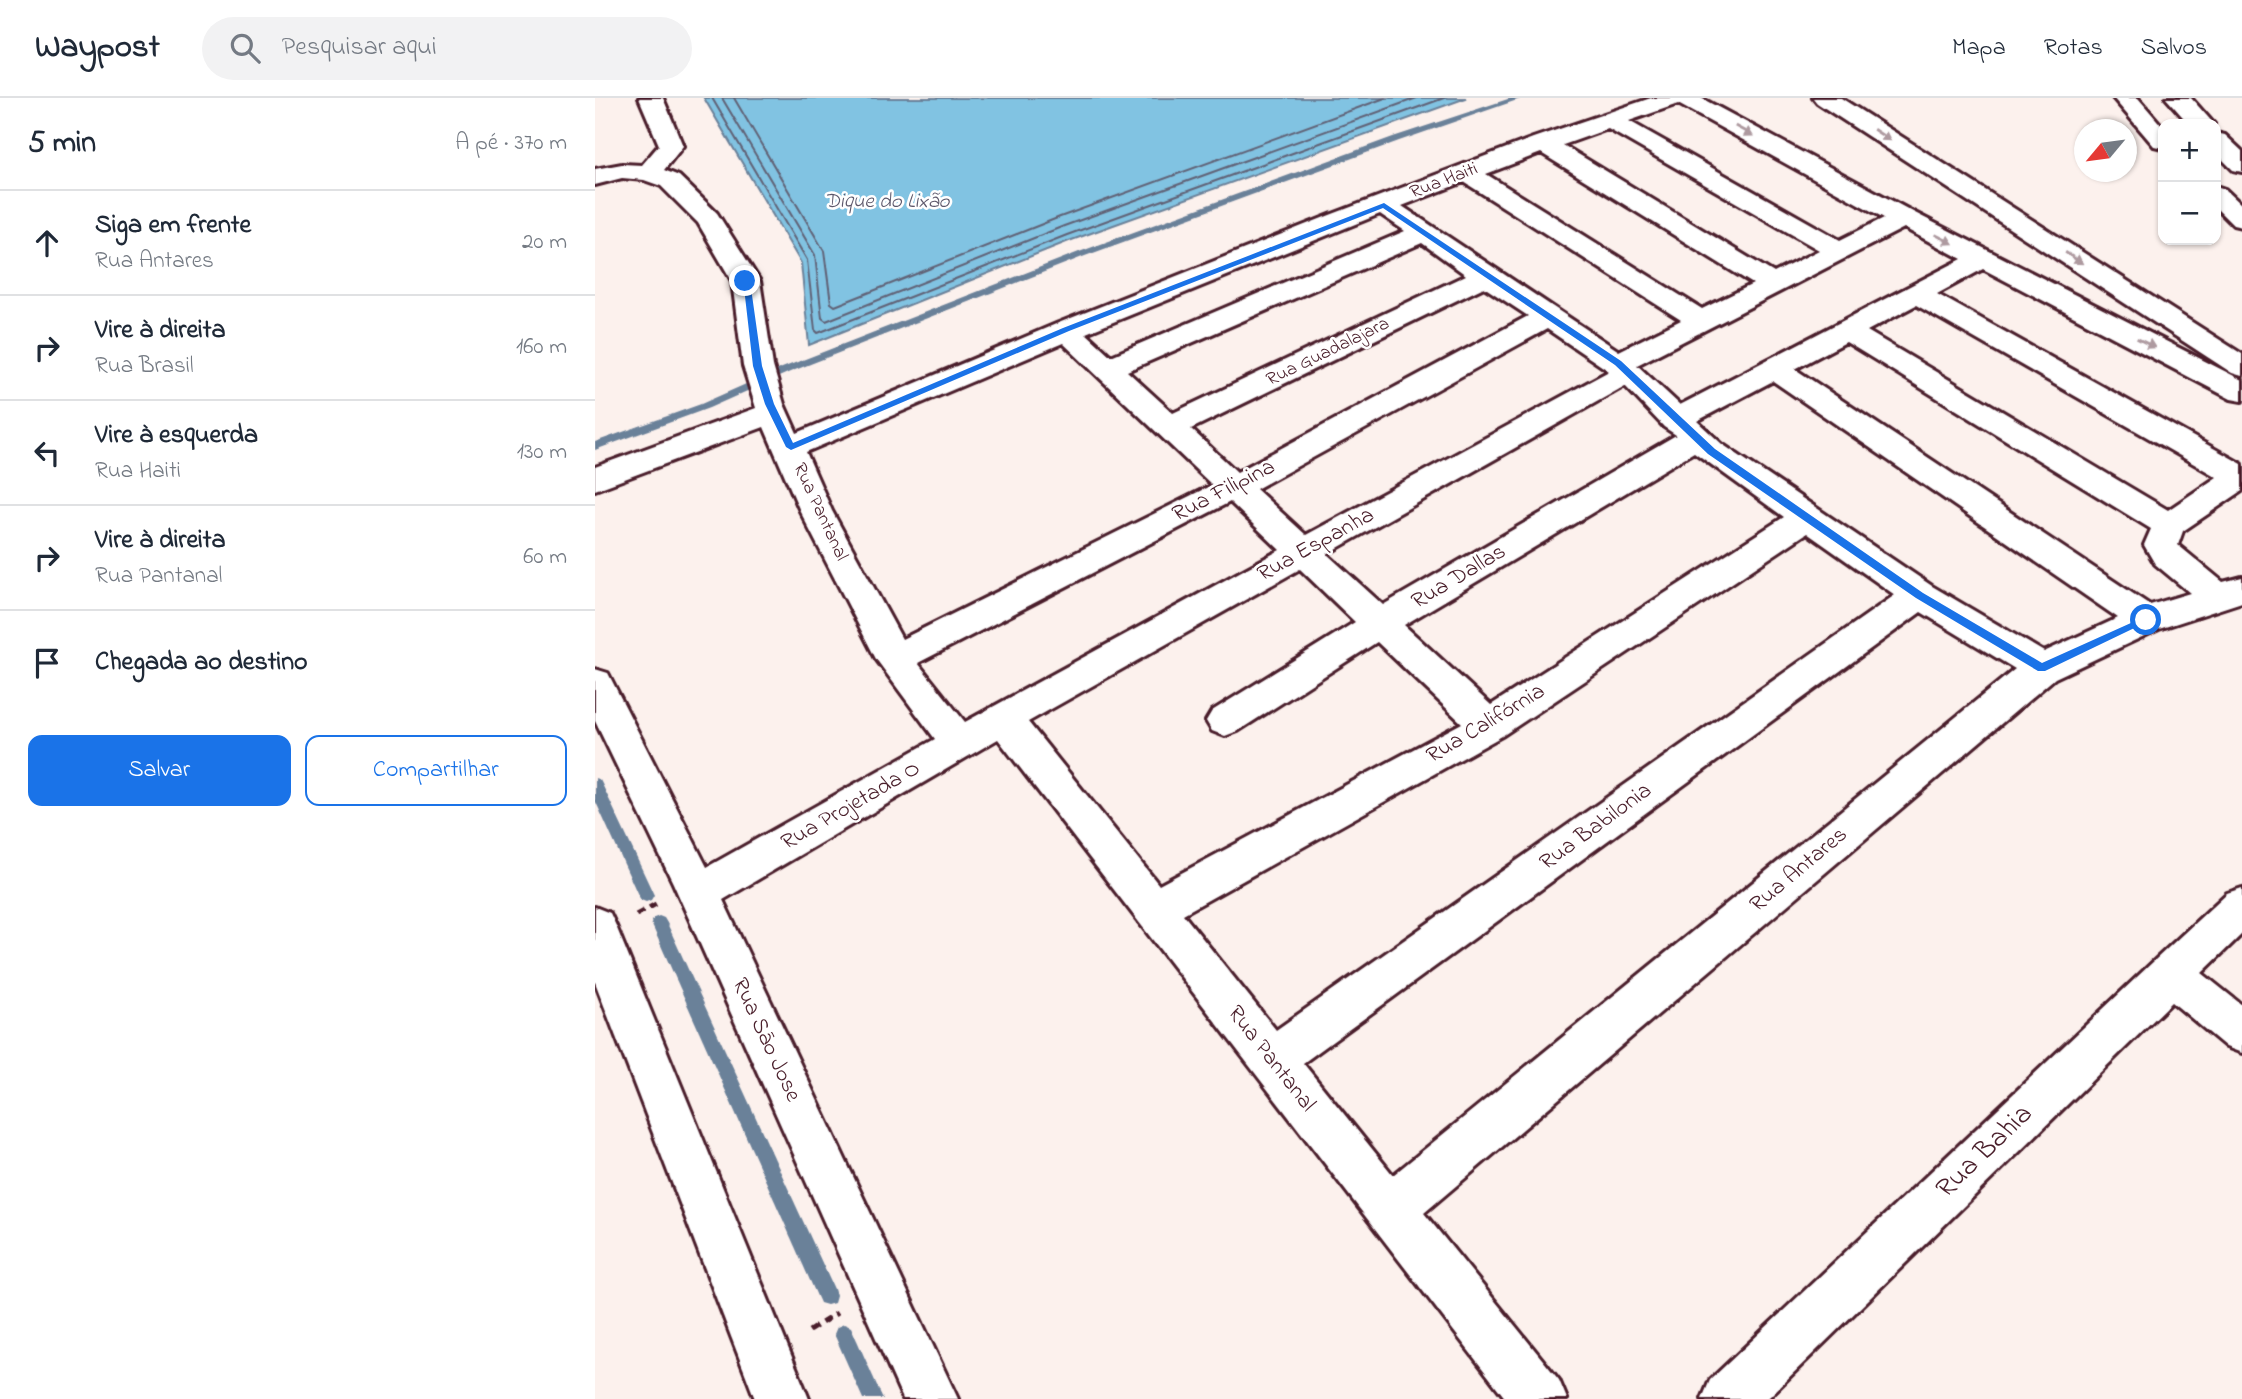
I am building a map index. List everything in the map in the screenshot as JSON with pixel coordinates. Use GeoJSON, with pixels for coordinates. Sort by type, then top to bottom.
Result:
{"type":"FeatureCollection","features":[{"type":"Feature","properties":{"kind":"main road"},"geometry":{"type":"LineString","coordinates":[[595,177],[622,171],[648,173],[671,146],[651,98]]}},
{"type":"Feature","properties":{"kind":"main road","name":"Rua Haiti"},"geometry":{"type":"LineString","coordinates":[[791,447],[1066,330],[1542,144],[1673,98]]}},
{"type":"Feature","properties":{"kind":"main road"},"geometry":{"type":"LineString","coordinates":[[1684,98],[1904,218],[2242,392]]}},
{"type":"Feature","properties":{"kind":"main road"},"geometry":{"type":"LineString","coordinates":[[1825,98],[2242,367]]}},
{"type":"Feature","properties":{"kind":"main road"},"geometry":{"type":"LineString","coordinates":[[2125,98],[2158,135]]}},
{"type":"Feature","properties":{"kind":"main road"},"geometry":{"type":"LineString","coordinates":[[2178,98],[2197,119]]}},
{"type":"Feature","properties":{"kind":"main road"},"geometry":{"type":"LineString","coordinates":[[1609,120],[1838,250]]}},
{"type":"Feature","properties":{"kind":"main road"},"geometry":{"type":"LineString","coordinates":[[1542,144],[1772,284]]}},
{"type":"Feature","properties":{"kind":"main road"},"geometry":{"type":"LineString","coordinates":[[2221,145],[2242,165]]}},
{"type":"Feature","properties":{"kind":"main road","name":"Rua Pantanal"},"geometry":{"type":"LineString","coordinates":[[648,173],[670,181],[708,219],[745,281],[758,366],[772,408],[791,447],[816,511],[894,659],[960,743]]}},
{"type":"Feature","properties":{"kind":"main road"},"geometry":{"type":"LineString","coordinates":[[1467,173],[1699,320]]}},
{"type":"Feature","properties":{"kind":"main road"},"geometry":{"type":"LineString","coordinates":[[2221,199],[2242,219]]}},
{"type":"Feature","properties":{"kind":"main road"},"geometry":{"type":"LineString","coordinates":[[1384,205],[1623,368],[1685,429],[1807,518],[1920,595],[2042,668]]}},
{"type":"Feature","properties":{"kind":"main road","name":"Rua Espanha"},"geometry":{"type":"LineString","coordinates":[[1003,719],[1303,553],[1623,368],[1699,320],[1904,218]]}},
{"type":"Feature","properties":{"kind":"main road"},"geometry":{"type":"LineString","coordinates":[[1107,369],[1423,233]]}},
{"type":"Feature","properties":{"kind":"main road","name":"Rua Dallas"},"geometry":{"type":"LineString","coordinates":[[1225,720],[1685,429],[1774,368],[1982,259]]}},
{"type":"Feature","properties":{"kind":"main road","name":"Rua Guadalajara"},"geometry":{"type":"LineString","coordinates":[[1170,428],[1486,276]]}},
{"type":"Feature","properties":{"kind":"main road"},"geometry":{"type":"LineString","coordinates":[[1916,293],[2241,477],[2169,525],[2161,545],[2167,556],[2230,593]]}},
{"type":"Feature","properties":{"kind":"main road","name":"Rua Filipina"},"geometry":{"type":"LineString","coordinates":[[894,659],[1234,487],[1550,316]]}},
{"type":"Feature","properties":{"kind":"main road"},"geometry":{"type":"LineString","coordinates":[[1066,330],[1489,726]]}},
{"type":"Feature","properties":{"kind":"main road"},"geometry":{"type":"LineString","coordinates":[[1846,330],[2169,525]]}},
{"type":"Feature","properties":{"kind":"main road"},"geometry":{"type":"LineString","coordinates":[[1774,368],[2146,620]]}},
{"type":"Feature","properties":{"kind":"main road"},"geometry":{"type":"LineString","coordinates":[[595,479],[772,408]]}},
{"type":"Feature","properties":{"kind":"main road","name":"Rua Califórnia"},"geometry":{"type":"LineString","coordinates":[[1153,909],[1489,726],[1807,518]]}},
{"type":"Feature","properties":{"kind":"main road","name":"Rua Antares"},"geometry":{"type":"LineString","coordinates":[[1389,1209],[2042,668],[2146,620],[2230,593]]}},
{"type":"Feature","properties":{"kind":"main road","name":"Rua Babilonia"},"geometry":{"type":"LineString","coordinates":[[1272,1059],[1920,595]]}},
{"type":"Feature","properties":{"kind":"main road","name":"Rua Sāo Jose"},"geometry":{"type":"LineString","coordinates":[[595,683],[696,888],[931,1399]]}},
{"type":"Feature","properties":{"kind":"main road","name":"Rua Pantanal"},"geometry":{"type":"LineString","coordinates":[[1003,719],[1540,1399]]}},
{"type":"Feature","properties":{"kind":"main road","name":"Rua Projetada O"},"geometry":{"type":"LineString","coordinates":[[696,888],[1003,719]]}},
{"type":"Feature","properties":{"kind":"main road","name":"Rua Bahia"},"geometry":{"type":"LineString","coordinates":[[1729,1399],[2242,906]]}},
{"type":"Feature","properties":{"kind":"main road"},"geometry":{"type":"LineString","coordinates":[[597,931],[774,1379]]}},
{"type":"Feature","properties":{"kind":"main road"},"geometry":{"type":"LineString","coordinates":[[2170,974],[2242,1032]]}},
{"type":"Feature","properties":{"kind":"path"},"geometry":{"type":"LineString","coordinates":[[597,931],[696,888]]}},
{"type":"Feature","properties":{"kind":"path"},"geometry":{"type":"LineString","coordinates":[[774,1379],[878,1285]]}},
{"type":"Feature","properties":{"kind":"water","name":"Dique do Lixão"},"geometry":{"type":"Polygon","coordinates":[[[704,98],[1466,98],[1069,241],[809,345],[801,263],[704,98]]]}},
{"type":"Feature","properties":{"kind":"waterway"},"geometry":{"type":"LineString","coordinates":[[595,446],[705,406],[786,370],[1082,254],[1396,139],[1519,98]]}},
{"type":"Feature","properties":{"kind":"waterway"},"geometry":{"type":"LineString","coordinates":[[595,784],[646,895]]}},
{"type":"Feature","properties":{"kind":"waterway"},"geometry":{"type":"LineString","coordinates":[[659,923],[827,1296]]}},
{"type":"Feature","properties":{"kind":"waterway"},"geometry":{"type":"LineString","coordinates":[[844,1334],[873,1399]]}},
{"type":"Feature","properties":{"kind":"route"},"geometry":{"type":"LineString","coordinates":[[745,281],[758,366],[769,404],[791,447],[1066,330],[1384,205],[1618,363],[1711,452],[1920,595],[2042,668],[2146,620]]}}]}
